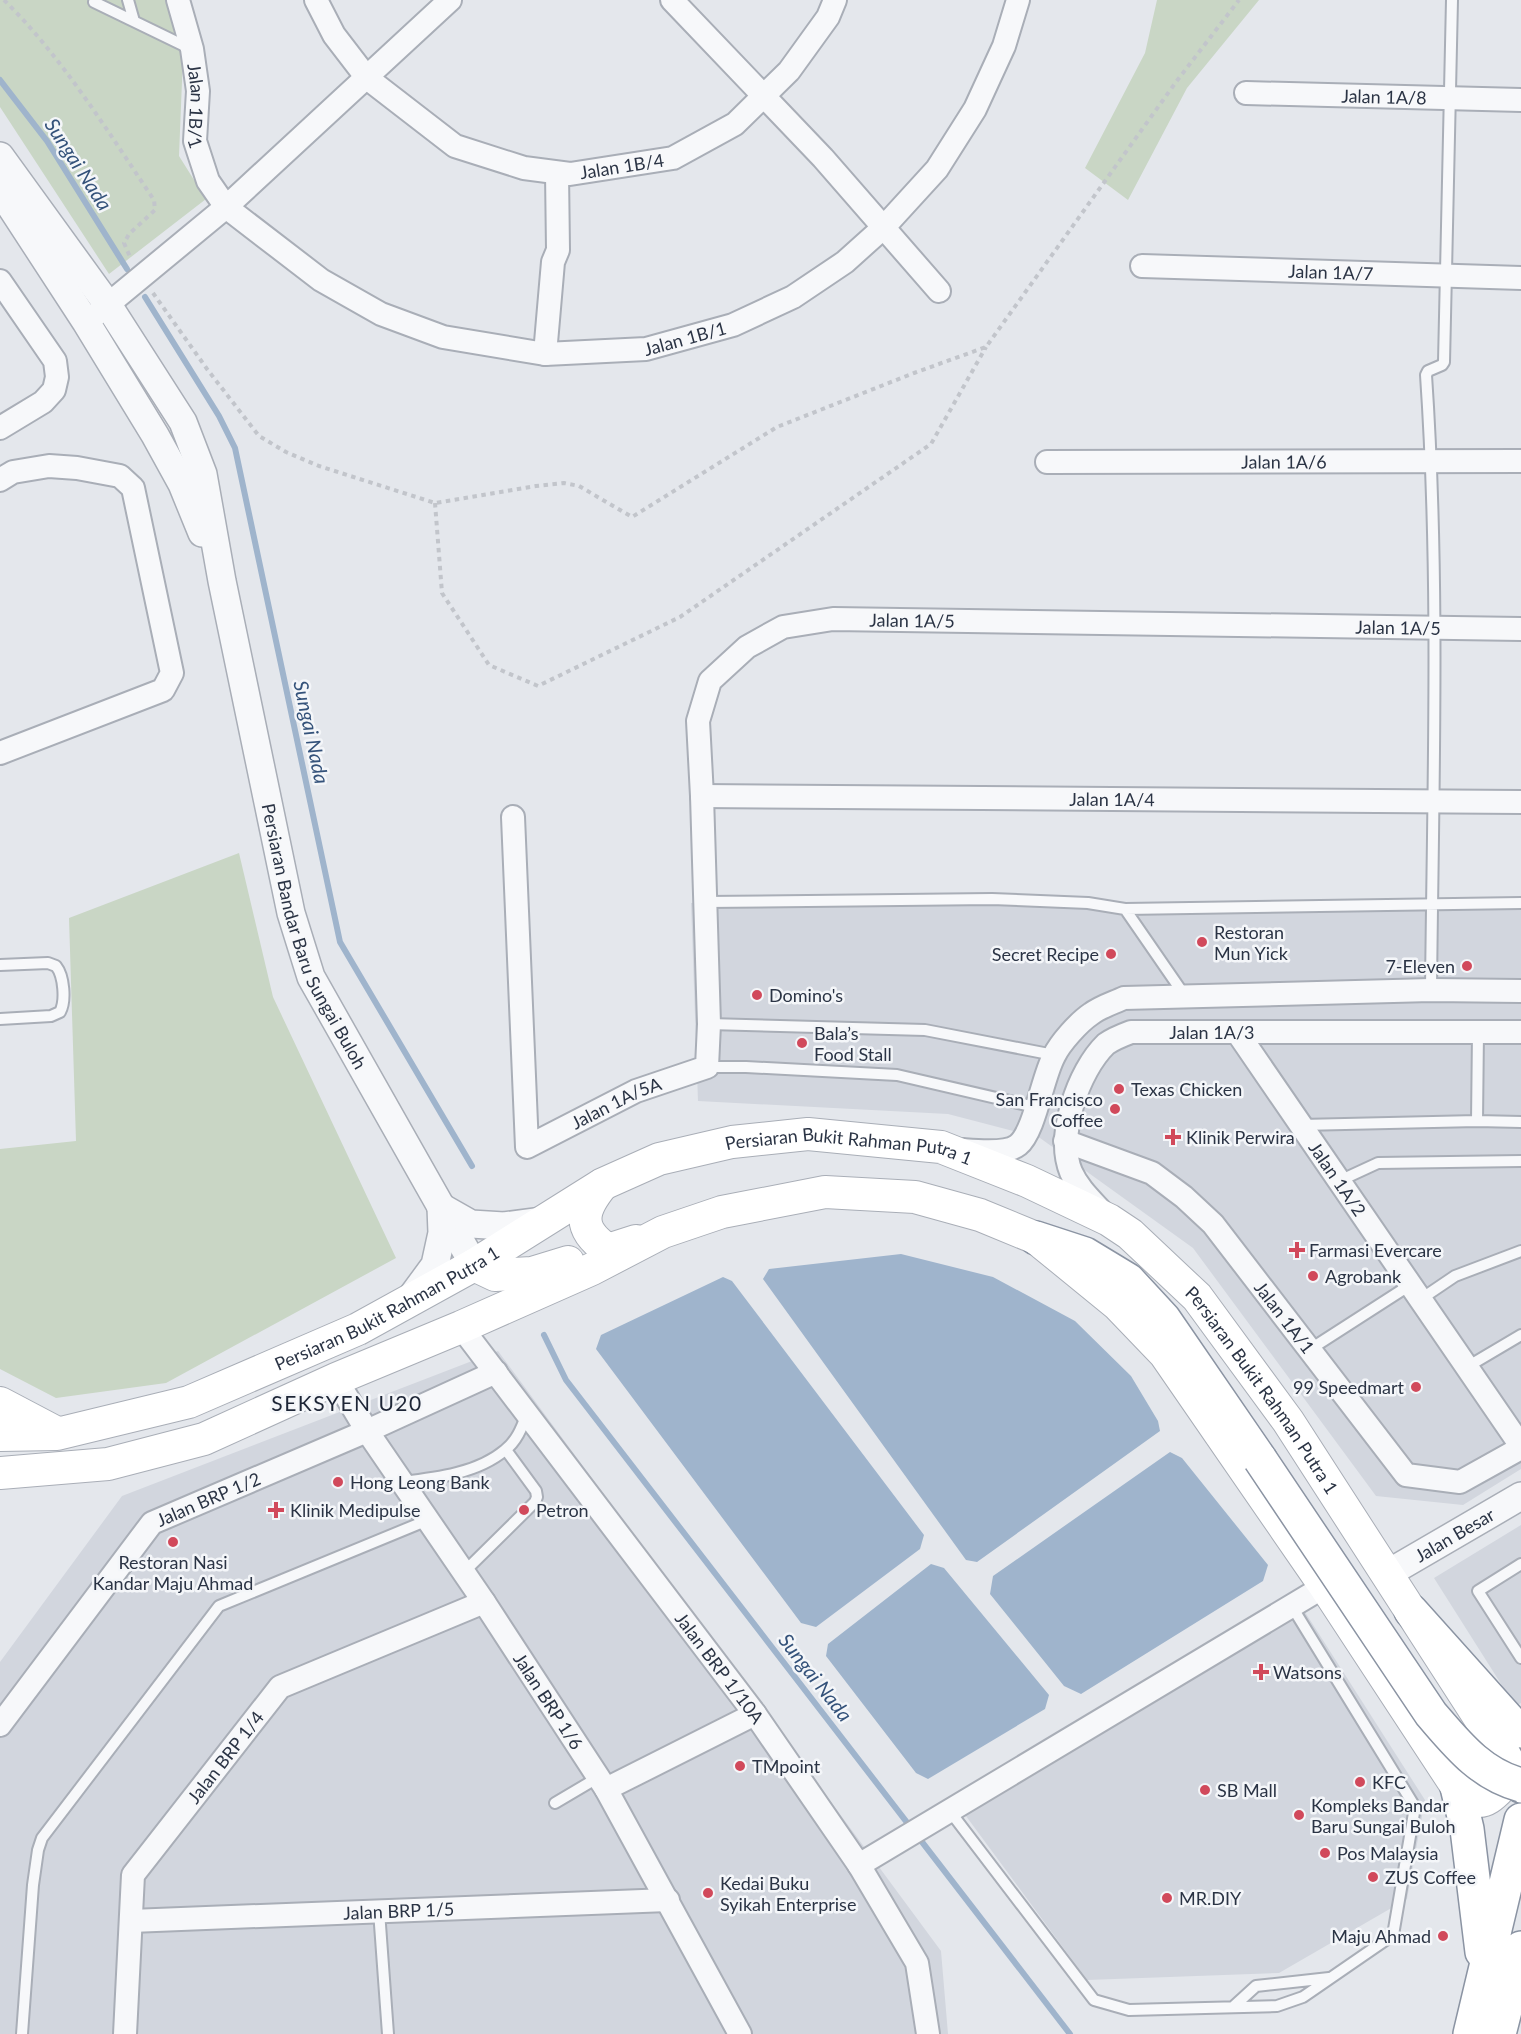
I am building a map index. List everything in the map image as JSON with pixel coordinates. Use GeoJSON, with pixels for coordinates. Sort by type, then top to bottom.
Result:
{"type":"FeatureCollection","features":[{"type":"Feature","properties":{"kind":"highway"},"geometry":{"type":"LineString","coordinates":[[1036,1238],[1086,1254],[1128,1280],[1164,1319],[1431,1714],[1462,1750],[1483,1768],[1521,1785]]}},
{"type":"Feature","properties":{"kind":"highway"},"geometry":{"type":"LineString","coordinates":[[1411,1611],[1514,1726],[1505,1732],[1502,1751],[1521,1785]]}},
{"type":"Feature","properties":{"kind":"highway"},"geometry":{"type":"LineString","coordinates":[[1457,1787],[1467,1829],[1485,1975]]}},
{"type":"Feature","properties":{"kind":"highway"},"geometry":{"type":"LineString","coordinates":[[1470,2034],[1521,1820]]}},
{"type":"Feature","properties":{"kind":"highway"},"geometry":{"type":"LineString","coordinates":[[1499,2034],[1521,1948]]}},
{"type":"Feature","properties":{"kind":"highway"},"geometry":{"type":"LineString","coordinates":[[1507,2034],[1521,2005]]}},
{"type":"Feature","properties":{"kind":"main road","name":"Persiaran Bukit Rahman Putra 1"},"geometry":{"type":"LineString","coordinates":[[0,1435],[57,1434],[189,1402],[358,1329],[474,1265],[603,1184],[659,1159],[732,1142],[808,1134],[941,1148],[1027,1181],[1109,1220],[1131,1234],[1197,1297],[1288,1421],[1411,1611]]}},
{"type":"Feature","properties":{"kind":"main road"},"geometry":{"type":"LineString","coordinates":[[603,1184],[590,1200],[585,1215],[586,1226],[598,1244],[608,1250]]}},
{"type":"Feature","properties":{"kind":"main road"},"geometry":{"type":"LineString","coordinates":[[474,1265],[495,1275],[532,1273],[722,1212],[825,1192],[915,1197],[980,1215],[1036,1238],[1117,1304],[1165,1354],[1325,1586],[1457,1787],[1472,1800],[1483,1802],[1492,1797],[1501,1787],[1505,1732]]}},
{"type":"Feature","properties":{"kind":"main road"},"geometry":{"type":"LineString","coordinates":[[0,1495],[15,1473],[108,1464],[204,1439],[336,1379],[592,1269],[663,1232]]}},
{"type":"Feature","properties":{"kind":"main road"},"geometry":{"type":"LineString","coordinates":[[0,1403],[57,1434]]}},
{"type":"Feature","properties":{"kind":"street","name":"Jalan 1B/1"},"geometry":{"type":"LineString","coordinates":[[178,0],[192,49],[198,91],[195,141],[208,182],[226,207],[321,280],[381,314],[443,337],[545,354],[646,349],[733,325],[793,297],[845,262],[884,227],[937,169],[975,109],[1004,46],[1018,0]]}},
{"type":"Feature","properties":{"kind":"street","name":"Jalan 1B/4"},"geometry":{"type":"LineString","coordinates":[[316,0],[334,35],[366,78],[455,146],[524,168],[570,174],[673,158],[735,124],[789,71],[828,17],[835,0]]}},
{"type":"Feature","properties":{"kind":"street"},"geometry":{"type":"LineString","coordinates":[[86,322],[226,207],[450,0]]}},
{"type":"Feature","properties":{"kind":"street"},"geometry":{"type":"LineString","coordinates":[[672,0],[823,158],[939,291]]}},
{"type":"Feature","properties":{"kind":"street","name":"Jalan 1A/8"},"geometry":{"type":"LineString","coordinates":[[1246,93],[1521,100]]}},
{"type":"Feature","properties":{"kind":"street"},"geometry":{"type":"LineString","coordinates":[[0,156],[108,304],[183,422],[203,474],[222,581]]}},
{"type":"Feature","properties":{"kind":"street"},"geometry":{"type":"LineString","coordinates":[[545,354],[553,262],[558,250],[557,172]]}},
{"type":"Feature","properties":{"kind":"street"},"geometry":{"type":"LineString","coordinates":[[0,190],[86,322],[155,435],[182,484],[222,581]]}},
{"type":"Feature","properties":{"kind":"street","name":"Jalan 1A/7"},"geometry":{"type":"LineString","coordinates":[[1142,266],[1521,278]]}},
{"type":"Feature","properties":{"kind":"street"},"geometry":{"type":"LineString","coordinates":[[0,281],[54,361],[57,377],[54,390],[43,402],[0,428]]}},
{"type":"Feature","properties":{"kind":"street","name":"Jalan 1A/6"},"geometry":{"type":"LineString","coordinates":[[1047,462],[1521,461]]}},
{"type":"Feature","properties":{"kind":"street"},"geometry":{"type":"LineString","coordinates":[[0,480],[13,472],[49,466],[120,476],[133,488],[172,673],[163,690],[0,753]]}},
{"type":"Feature","properties":{"kind":"street","name":"Persiaran Bandar Baru Sungai Buloh"},"geometry":{"type":"LineString","coordinates":[[222,581],[291,913],[311,977],[474,1265]]}},
{"type":"Feature","properties":{"kind":"street","name":"Jalan 1A/5"},"geometry":{"type":"LineString","coordinates":[[707,1067],[709,1024],[698,721],[710,681],[747,647],[783,627],[833,619],[1521,629]]}},
{"type":"Feature","properties":{"kind":"street","name":"Jalan 1A/4"},"geometry":{"type":"LineString","coordinates":[[702,796],[1521,802]]}},
{"type":"Feature","properties":{"kind":"street","name":"Jalan 1A/5A"},"geometry":{"type":"LineString","coordinates":[[513,817],[527,1147],[636,1091],[707,1067]]}},
{"type":"Feature","properties":{"kind":"street","name":"Jalan 1A/3"},"geometry":{"type":"LineString","coordinates":[[941,1148],[988,1152],[1016,1147],[1029,1131],[1054,1055],[1091,1014],[1124,998],[1431,990],[1521,991]]}},
{"type":"Feature","properties":{"kind":"street","name":"Jalan 1A/3"},"geometry":{"type":"LineString","coordinates":[[1109,1220],[1082,1191],[1071,1171],[1065,1141],[1076,1093],[1090,1066],[1107,1044],[1131,1032],[1521,1032]]}},
{"type":"Feature","properties":{"kind":"street","name":"Jalan 1A/2"},"geometry":{"type":"LineString","coordinates":[[1237,1032],[1521,1447]]}},
{"type":"Feature","properties":{"kind":"street"},"geometry":{"type":"LineString","coordinates":[[1043,1084],[1076,1093]]}},
{"type":"Feature","properties":{"kind":"street","name":"Jalan 1A/1"},"geometry":{"type":"LineString","coordinates":[[1065,1141],[1152,1173],[1184,1197],[1213,1224],[1406,1475],[1460,1482],[1521,1447]]}},
{"type":"Feature","properties":{"kind":"street"},"geometry":{"type":"LineString","coordinates":[[441,1207],[471,1224],[504,1226],[544,1221]]}},
{"type":"Feature","properties":{"kind":"street"},"geometry":{"type":"LineString","coordinates":[[410,1300],[435,1265],[442,1233],[441,1207]]}},
{"type":"Feature","properties":{"kind":"street","name":"Jalan BRP 1/10A"},"geometry":{"type":"LineString","coordinates":[[461,1327],[755,1714],[859,1865],[917,1963],[928,2034]]}},
{"type":"Feature","properties":{"kind":"street","name":"Jalan BRP 1/2"},"geometry":{"type":"LineString","coordinates":[[0,1725],[152,1523],[367,1431],[496,1372]]}},
{"type":"Feature","properties":{"kind":"street","name":"Jalan BRP 1/6"},"geometry":{"type":"LineString","coordinates":[[336,1379],[367,1431],[464,1572],[602,1783],[668,1899],[740,2034]]}},
{"type":"Feature","properties":{"kind":"street","name":"Jalan Besar"},"geometry":{"type":"LineString","coordinates":[[1387,1574],[1521,1496]]}},
{"type":"Feature","properties":{"kind":"street"},"geometry":{"type":"LineString","coordinates":[[859,1865],[1325,1586]]}},
{"type":"Feature","properties":{"kind":"street","name":"Jalan BRP 1/4"},"geometry":{"type":"LineString","coordinates":[[125,2034],[133,1875],[280,1687],[484,1602]]}},
{"type":"Feature","properties":{"kind":"street"},"geometry":{"type":"LineString","coordinates":[[602,1783],[755,1714]]}},
{"type":"Feature","properties":{"kind":"street","name":"Jalan BRP 1/5"},"geometry":{"type":"LineString","coordinates":[[131,1920],[668,1899]]}},
{"type":"Feature","properties":{"kind":"lane"},"geometry":{"type":"LineString","coordinates":[[128,0],[134,21]]}},
{"type":"Feature","properties":{"kind":"lane"},"geometry":{"type":"LineString","coordinates":[[1431,990],[1434,628],[1432,461],[1426,375],[1428,371],[1444,362],[1452,0]]}},
{"type":"Feature","properties":{"kind":"lane"},"geometry":{"type":"LineString","coordinates":[[94,2],[192,49]]}},
{"type":"Feature","properties":{"kind":"lane"},"geometry":{"type":"LineString","coordinates":[[705,902],[992,899],[1088,903],[1125,909],[1521,903]]}},
{"type":"Feature","properties":{"kind":"lane"},"geometry":{"type":"LineString","coordinates":[[1125,909],[1185,996]]}},
{"type":"Feature","properties":{"kind":"lane"},"geometry":{"type":"LineString","coordinates":[[0,965],[48,963],[56,966],[61,974],[63,1003],[60,1012],[51,1016],[0,1019]]}},
{"type":"Feature","properties":{"kind":"lane"},"geometry":{"type":"LineString","coordinates":[[709,1024],[925,1030],[1054,1055]]}},
{"type":"Feature","properties":{"kind":"lane"},"geometry":{"type":"LineString","coordinates":[[1476,1121],[1478,1032]]}},
{"type":"Feature","properties":{"kind":"lane","name":"Jalan 1A/5A"},"geometry":{"type":"LineString","coordinates":[[707,1067],[897,1075],[1035,1107]]}},
{"type":"Feature","properties":{"kind":"lane"},"geometry":{"type":"LineString","coordinates":[[1301,1125],[1521,1122]]}},
{"type":"Feature","properties":{"kind":"lane"},"geometry":{"type":"LineString","coordinates":[[1339,1180],[1378,1163],[1521,1161]]}},
{"type":"Feature","properties":{"kind":"lane"},"geometry":{"type":"LineString","coordinates":[[1309,1350],[1416,1292],[1521,1251]]}},
{"type":"Feature","properties":{"kind":"lane"},"geometry":{"type":"LineString","coordinates":[[1467,1367],[1521,1335]]}},
{"type":"Feature","properties":{"kind":"lane"},"geometry":{"type":"LineString","coordinates":[[402,1482],[435,1478],[473,1469],[506,1450],[517,1437],[527,1414]]}},
{"type":"Feature","properties":{"kind":"lane"},"geometry":{"type":"LineString","coordinates":[[464,1572],[535,1502],[537,1497],[536,1491],[506,1450]]}},
{"type":"Feature","properties":{"kind":"lane"},"geometry":{"type":"LineString","coordinates":[[21,2034],[33,1885],[42,1838],[219,1606],[428,1520]]}},
{"type":"Feature","properties":{"kind":"lane"},"geometry":{"type":"LineString","coordinates":[[1521,1564],[1478,1591],[1521,1658]]}},
{"type":"Feature","properties":{"kind":"lane"},"geometry":{"type":"LineString","coordinates":[[940,1815],[1094,2000],[1129,2010],[1276,2006],[1303,1997],[1393,1935],[1415,1806],[1292,1605]]}},
{"type":"Feature","properties":{"kind":"lane"},"geometry":{"type":"LineString","coordinates":[[555,1803],[602,1783]]}},
{"type":"Feature","properties":{"kind":"lane"},"geometry":{"type":"LineString","coordinates":[[379,1911],[388,2034]]}},
{"type":"Feature","properties":{"kind":"lane"},"geometry":{"type":"LineString","coordinates":[[1233,2007],[1256,1986],[1331,1978]]}},
{"type":"Feature","properties":{"kind":"path"},"geometry":{"type":"LineString","coordinates":[[4,0],[29,25],[79,91],[154,200],[155,210],[129,234],[124,243],[141,276],[207,369],[260,436],[286,452],[319,466],[435,503],[564,483],[579,486],[632,517],[777,427],[986,346]]}},
{"type":"Feature","properties":{"kind":"path"},"geometry":{"type":"LineString","coordinates":[[435,503],[442,593],[489,665],[538,686],[680,617],[931,444],[986,346],[1176,82],[1239,0]]}},
{"type":"Feature","properties":{"kind":"shaded area"},"geometry":{"type":"Polygon","coordinates":[[[691,903],[1521,908],[1521,1469],[1463,1505],[1376,1496],[1193,1248],[1040,1138],[948,1114],[698,1101],[691,903]]]}},
{"type":"Feature","properties":{"kind":"shaded area"},"geometry":{"type":"Polygon","coordinates":[[[498,1351],[941,1951],[948,2034],[0,2034],[0,1662],[122,1496],[498,1351]]]}},
{"type":"Feature","properties":{"kind":"shaded area"},"geometry":{"type":"Polygon","coordinates":[[[1521,1525],[1521,1703],[1515,1706],[1434,1578],[1521,1525]]]}},
{"type":"Feature","properties":{"kind":"shaded area","name":"SB Mall"},"geometry":{"type":"Polygon","coordinates":[[[1303,1609],[1425,1800],[1407,1899],[1279,1973],[1087,1980],[963,1812],[1303,1609]]]}},
{"type":"Feature","properties":{"kind":"green space"},"geometry":{"type":"Polygon","coordinates":[[[0,0],[165,0],[183,56],[179,156],[206,199],[109,274],[0,107],[0,0]]]}},
{"type":"Feature","properties":{"kind":"green space"},"geometry":{"type":"Polygon","coordinates":[[[1157,0],[1259,0],[1187,88],[1128,200],[1085,168],[1145,53],[1157,0]]]}},
{"type":"Feature","properties":{"kind":"green space"},"geometry":{"type":"Polygon","coordinates":[[[239,853],[273,997],[396,1258],[166,1383],[56,1398],[0,1369],[0,1149],[76,1141],[69,918],[239,853]]]}},
{"type":"Feature","properties":{"kind":"water"},"geometry":{"type":"Polygon","coordinates":[[[901,1254],[993,1277],[1075,1321],[1131,1376],[1158,1421],[1160,1431],[977,1562],[966,1560],[763,1279],[769,1269],[901,1254]]]}},
{"type":"Feature","properties":{"kind":"water"},"geometry":{"type":"Polygon","coordinates":[[[723,1277],[732,1281],[924,1535],[920,1549],[816,1627],[801,1623],[596,1349],[601,1335],[723,1277]]]}},
{"type":"Feature","properties":{"kind":"water"},"geometry":{"type":"Polygon","coordinates":[[[1170,1452],[1182,1458],[1268,1565],[1263,1581],[1081,1694],[1064,1686],[990,1594],[993,1576],[1170,1452]]]}},
{"type":"Feature","properties":{"kind":"water"},"geometry":{"type":"Polygon","coordinates":[[[931,1564],[944,1568],[1049,1695],[1045,1709],[928,1779],[916,1773],[826,1656],[828,1644],[931,1564]]]}},
{"type":"Feature","properties":{"kind":"waterway","name":"Sungai Nada"},"geometry":{"type":"LineString","coordinates":[[0,80],[47,141],[127,269]]}},
{"type":"Feature","properties":{"kind":"waterway","name":"Sungai Nada"},"geometry":{"type":"LineString","coordinates":[[145,297],[219,416],[235,448],[340,942],[472,1166]]}},
{"type":"Feature","properties":{"kind":"waterway","name":"Sungai Nada"},"geometry":{"type":"LineString","coordinates":[[544,1335],[566,1380],[1070,2034]]}},
{"type":"Feature","properties":{"kind":"place","name":"Restoran Mun Yick"},"geometry":{"type":"Point","coordinates":[1202,942]}},
{"type":"Feature","properties":{"kind":"place","name":"Secret Recipe"},"geometry":{"type":"Point","coordinates":[1111,954]}},
{"type":"Feature","properties":{"kind":"place","name":"7-Eleven"},"geometry":{"type":"Point","coordinates":[1467,966]}},
{"type":"Feature","properties":{"kind":"place","name":"Domino's"},"geometry":{"type":"Point","coordinates":[757,995]}},
{"type":"Feature","properties":{"kind":"place","name":"Bala’s Food Stall"},"geometry":{"type":"Point","coordinates":[802,1043]}},
{"type":"Feature","properties":{"kind":"place","name":"Texas Chicken"},"geometry":{"type":"Point","coordinates":[1119,1089]}},
{"type":"Feature","properties":{"kind":"place","name":"San Francisco Coffee"},"geometry":{"type":"Point","coordinates":[1115,1109]}},
{"type":"Feature","properties":{"kind":"place","name":"Klinik Perwira"},"geometry":{"type":"Point","coordinates":[1173,1137]}},
{"type":"Feature","properties":{"kind":"place","name":"Farmasi Evercare"},"geometry":{"type":"Point","coordinates":[1297,1250]}},
{"type":"Feature","properties":{"kind":"place","name":"Agrobank"},"geometry":{"type":"Point","coordinates":[1313,1276]}},
{"type":"Feature","properties":{"kind":"place","name":"99 Speedmart"},"geometry":{"type":"Point","coordinates":[1416,1387]}},
{"type":"Feature","properties":{"kind":"place","name":"Hong Leong Bank"},"geometry":{"type":"Point","coordinates":[338,1482]}},
{"type":"Feature","properties":{"kind":"place","name":"Klinik Medipulse"},"geometry":{"type":"Point","coordinates":[276,1510]}},
{"type":"Feature","properties":{"kind":"place","name":"Petron"},"geometry":{"type":"Point","coordinates":[524,1510]}},
{"type":"Feature","properties":{"kind":"place","name":"Restoran Nasi Kandar Maju Ahmad"},"geometry":{"type":"Point","coordinates":[173,1542]}},
{"type":"Feature","properties":{"kind":"place","name":"Watsons"},"geometry":{"type":"Point","coordinates":[1261,1672]}},
{"type":"Feature","properties":{"kind":"place","name":"TMpoint"},"geometry":{"type":"Point","coordinates":[740,1766]}},
{"type":"Feature","properties":{"kind":"place","name":"KFC"},"geometry":{"type":"Point","coordinates":[1360,1782]}},
{"type":"Feature","properties":{"kind":"place","name":"SB Mall"},"geometry":{"type":"Point","coordinates":[1205,1790]}},
{"type":"Feature","properties":{"kind":"place","name":"Kompleks Bandar Baru Sungai Buloh"},"geometry":{"type":"Point","coordinates":[1299,1815]}},
{"type":"Feature","properties":{"kind":"place","name":"Pos Malaysia"},"geometry":{"type":"Point","coordinates":[1325,1853]}},
{"type":"Feature","properties":{"kind":"place","name":"ZUS Coffee"},"geometry":{"type":"Point","coordinates":[1373,1877]}},
{"type":"Feature","properties":{"kind":"place","name":"Kedai Buku Syikah Enterprise"},"geometry":{"type":"Point","coordinates":[708,1893]}},
{"type":"Feature","properties":{"kind":"place","name":"MR.DIY"},"geometry":{"type":"Point","coordinates":[1167,1898]}},
{"type":"Feature","properties":{"kind":"place","name":"Maju Ahmad"},"geometry":{"type":"Point","coordinates":[1443,1936]}},
{"type":"Feature","properties":{"kind":"district","name":"SEKSYEN U20"},"geometry":{"type":"Point","coordinates":[347,1402]}}]}
